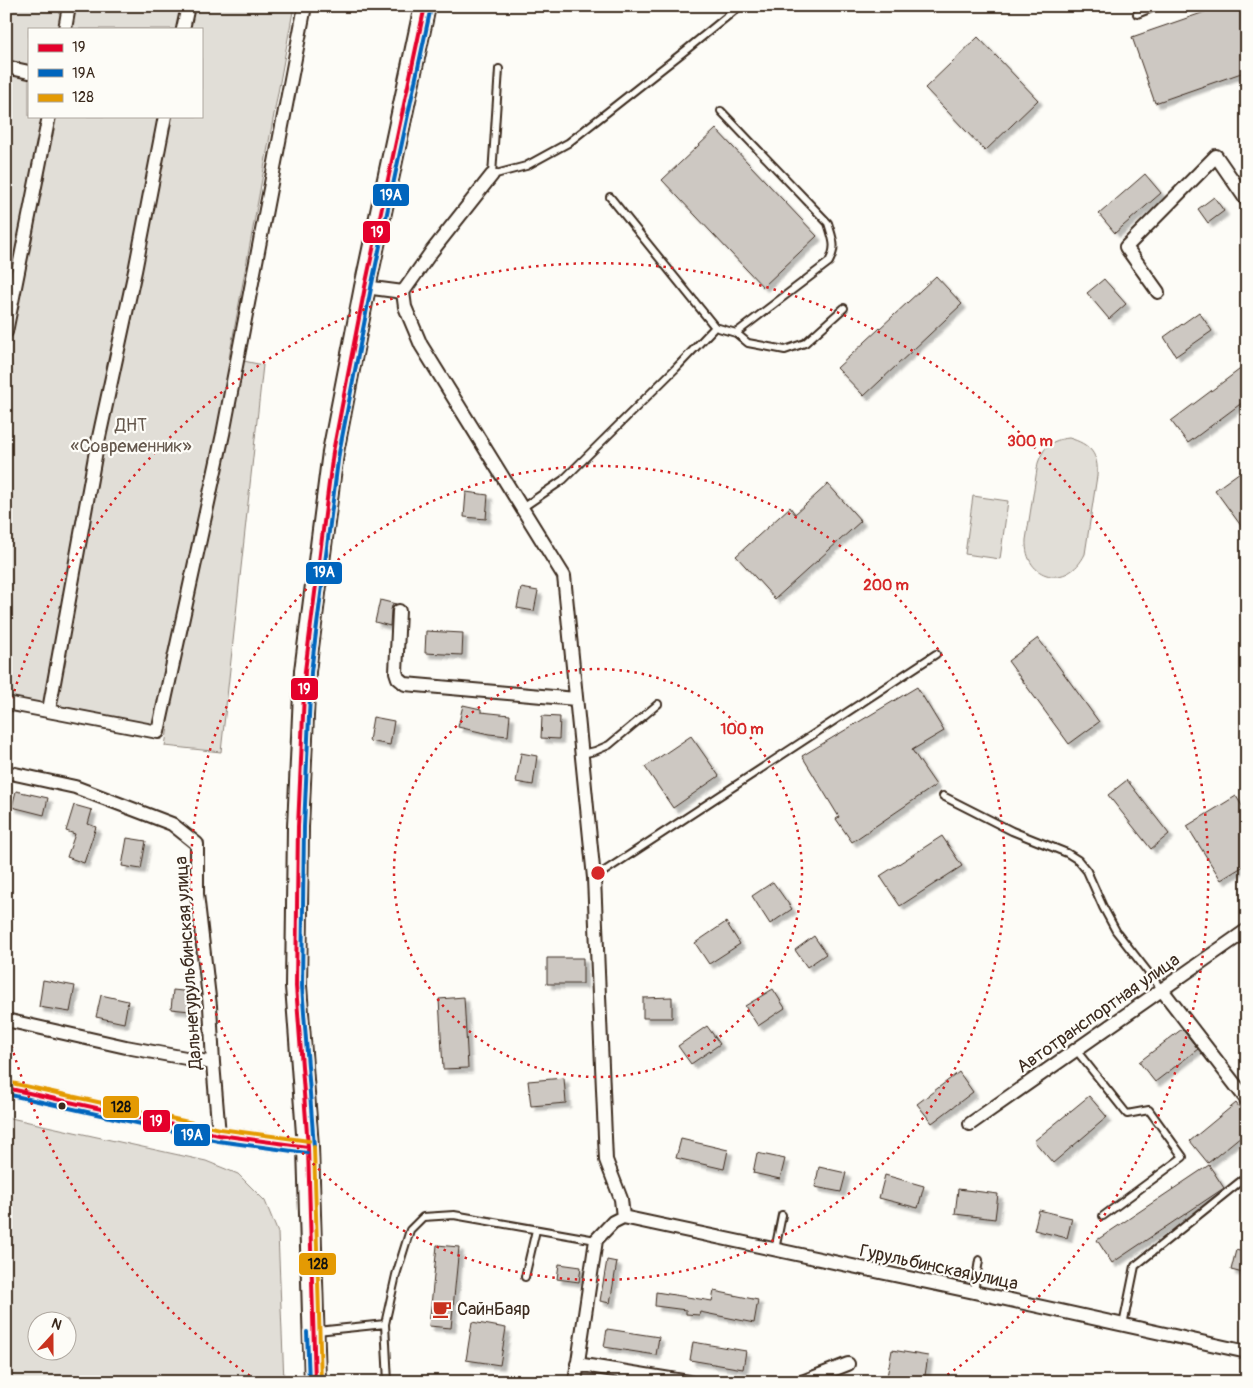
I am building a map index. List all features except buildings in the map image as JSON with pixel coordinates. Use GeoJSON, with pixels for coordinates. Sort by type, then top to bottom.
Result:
{"type":"FeatureCollection","features":[{"type":"Feature","properties":{"kind":"highway"},"geometry":{"type":"LineString","coordinates":[[315,1382],[308,1148],[296,986],[298,827],[305,672],[333,452],[365,287],[425,6]]}},
{"type":"Feature","properties":{"kind":"street"},"geometry":{"type":"LineString","coordinates":[[65,28],[69,6]]}},
{"type":"Feature","properties":{"kind":"street"},"geometry":{"type":"LineString","coordinates":[[183,28],[188,6]]}},
{"type":"Feature","properties":{"kind":"street"},"geometry":{"type":"LineString","coordinates":[[6,703],[158,732],[224,434],[305,6]]}},
{"type":"Feature","properties":{"kind":"street"},"geometry":{"type":"LineString","coordinates":[[6,67],[28,72]]}},
{"type":"Feature","properties":{"kind":"street"},"geometry":{"type":"LineString","coordinates":[[6,332],[48,118]]}},
{"type":"Feature","properties":{"kind":"street"},"geometry":{"type":"LineString","coordinates":[[49,710],[96,451],[135,270],[165,118]]}},
{"type":"Feature","properties":{"kind":"street"},"geometry":{"type":"LineString","coordinates":[[1158,292],[1126,247],[1216,156],[1247,201]]}},
{"type":"Feature","properties":{"kind":"street"},"geometry":{"type":"LineString","coordinates":[[492,175],[432,251],[403,292],[405,307],[421,345],[564,576],[594,878],[606,1160],[621,1199],[623,1218],[613,1222],[596,1240],[575,1382]]}},
{"type":"Feature","properties":{"kind":"street"},"geometry":{"type":"LineString","coordinates":[[365,287],[403,292]]}},
{"type":"Feature","properties":{"kind":"street"},"geometry":{"type":"LineString","coordinates":[[400,611],[396,672],[398,678],[405,684],[576,699]]}},
{"type":"Feature","properties":{"kind":"street","name":"Дальнегурульбинская улица"},"geometry":{"type":"LineString","coordinates":[[6,772],[75,787],[172,824],[197,844],[197,894],[210,1006],[219,1135]]}},
{"type":"Feature","properties":{"kind":"street","name":"Автотранспортная улица"},"geometry":{"type":"LineString","coordinates":[[970,1124],[1247,930]]}},
{"type":"Feature","properties":{"kind":"street"},"geometry":{"type":"LineString","coordinates":[[1162,990],[1247,1100]]}},
{"type":"Feature","properties":{"kind":"street"},"geometry":{"type":"LineString","coordinates":[[6,1020],[126,1047],[213,1063]]}},
{"type":"Feature","properties":{"kind":"street"},"geometry":{"type":"LineString","coordinates":[[6,1088],[219,1135],[308,1148]]}},
{"type":"Feature","properties":{"kind":"street","name":"Гурульбинская улица"},"geometry":{"type":"LineString","coordinates":[[623,1218],[1247,1352]]}},
{"type":"Feature","properties":{"kind":"street"},"geometry":{"type":"LineString","coordinates":[[578,1364],[689,1382]]}},
{"type":"Feature","properties":{"kind":"street"},"geometry":{"type":"LineString","coordinates":[[802,1382],[848,1364]]}},
{"type":"Feature","properties":{"kind":"lane"},"geometry":{"type":"LineString","coordinates":[[499,69],[492,175],[526,166],[568,143],[740,6]]}},
{"type":"Feature","properties":{"kind":"lane"},"geometry":{"type":"LineString","coordinates":[[1137,14],[1157,6]]}},
{"type":"Feature","properties":{"kind":"lane"},"geometry":{"type":"LineString","coordinates":[[721,111],[828,223],[834,251],[829,262],[736,333]]}},
{"type":"Feature","properties":{"kind":"lane"},"geometry":{"type":"LineString","coordinates":[[610,197],[715,327],[736,333],[748,343],[785,350],[805,343],[844,308]]}},
{"type":"Feature","properties":{"kind":"lane"},"geometry":{"type":"LineString","coordinates":[[522,508],[563,480],[715,327]]}},
{"type":"Feature","properties":{"kind":"lane"},"geometry":{"type":"LineString","coordinates":[[594,878],[936,654]]}},
{"type":"Feature","properties":{"kind":"lane"},"geometry":{"type":"LineString","coordinates":[[582,754],[609,745],[658,704]]}},
{"type":"Feature","properties":{"kind":"lane"},"geometry":{"type":"LineString","coordinates":[[943,796],[1012,831],[1067,853],[1078,860],[1087,871],[1116,931],[1162,990]]}},
{"type":"Feature","properties":{"kind":"lane"},"geometry":{"type":"LineString","coordinates":[[1076,1050],[1127,1114],[1149,1110],[1183,1158],[1103,1216]]}},
{"type":"Feature","properties":{"kind":"lane"},"geometry":{"type":"LineString","coordinates":[[1123,1325],[1135,1266],[1247,1176]]}},
{"type":"Feature","properties":{"kind":"lane"},"geometry":{"type":"LineString","coordinates":[[388,1382],[385,1324],[396,1275],[410,1230],[423,1218],[454,1215],[596,1240]]}},
{"type":"Feature","properties":{"kind":"lane"},"geometry":{"type":"LineString","coordinates":[[774,1250],[782,1215]]}},
{"type":"Feature","properties":{"kind":"lane"},"geometry":{"type":"LineString","coordinates":[[525,1277],[536,1230]]}},
{"type":"Feature","properties":{"kind":"lane"},"geometry":{"type":"LineString","coordinates":[[974,1292],[979,1260]]}},
{"type":"Feature","properties":{"kind":"lane"},"geometry":{"type":"LineString","coordinates":[[313,1332],[385,1324]]}},
{"type":"Feature","properties":{"kind":"green space","name":"ДНТ «Современник»"},"geometry":{"type":"Polygon","coordinates":[[[13,6],[294,6],[229,358],[263,365],[221,752],[165,746],[168,727],[6,696],[6,28],[13,6]]]}},
{"type":"Feature","properties":{"kind":"green space"},"geometry":{"type":"Polygon","coordinates":[[[1069,438],[1083,443],[1092,451],[1095,456],[1097,476],[1085,554],[1078,565],[1068,573],[1048,576],[1039,572],[1032,564],[1027,554],[1026,540],[1040,457],[1053,442],[1069,438]]]}},
{"type":"Feature","properties":{"kind":"green space"},"geometry":{"type":"Polygon","coordinates":[[[973,496],[1008,501],[1000,559],[965,554],[973,496]]]}},
{"type":"Feature","properties":{"kind":"green space"},"geometry":{"type":"Polygon","coordinates":[[[6,1117],[206,1161],[238,1174],[265,1201],[278,1233],[284,1382],[6,1382],[6,1117]]]}},
{"type":"Feature","properties":{"kind":"transit line","name":"19"},"geometry":{"type":"LineString","coordinates":[[315,1382],[308,1147],[296,986],[298,827],[305,671],[333,452],[365,287],[425,6]]}},
{"type":"Feature","properties":{"kind":"transit line","name":"19А"},"geometry":{"type":"LineString","coordinates":[[314,1147],[302,986],[304,827],[311,672],[339,453],[371,288],[431,7]]}},
{"type":"Feature","properties":{"kind":"transit line","name":"128"},"geometry":{"type":"LineString","coordinates":[[7,1082],[220,1129],[309,1141]]}},
{"type":"Feature","properties":{"kind":"transit line","name":"19"},"geometry":{"type":"LineString","coordinates":[[6,1088],[219,1135],[308,1147]]}},
{"type":"Feature","properties":{"kind":"transit line","name":"19А"},"geometry":{"type":"LineString","coordinates":[[6,1094],[218,1141],[307,1153]]}},
{"type":"Feature","properties":{"kind":"transit line","name":"128"},"geometry":{"type":"LineString","coordinates":[[314,1147],[321,1382]]}},
{"type":"Feature","properties":{"kind":"transit line","name":"19А"},"geometry":{"type":"LineString","coordinates":[[307,1332],[309,1382]]}},
{"type":"Feature","properties":{"kind":"place","name":"СайнБаяр"},"geometry":{"type":"Point","coordinates":[442,1309]}}]}
